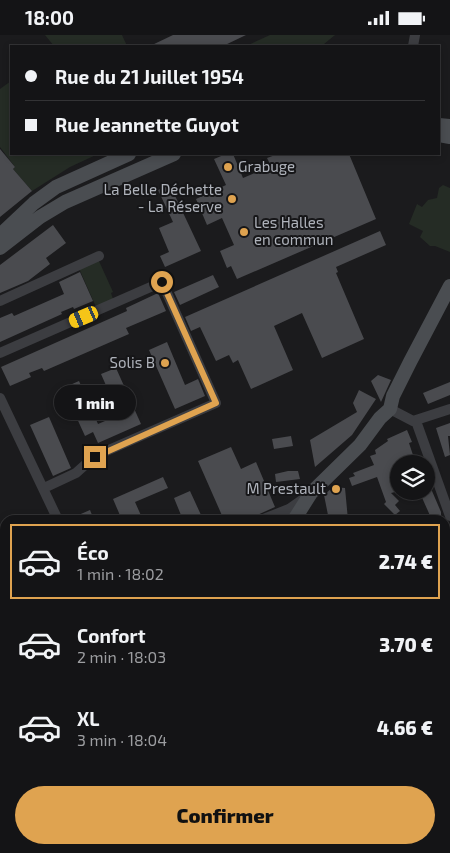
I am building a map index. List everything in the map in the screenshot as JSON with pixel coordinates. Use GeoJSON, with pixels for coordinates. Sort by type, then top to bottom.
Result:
{"type":"FeatureCollection","features":[{"type":"Feature","properties":{"kind":"main road"},"geometry":{"type":"LineString","coordinates":[[0,235],[34,203],[56,187],[127,155]]}},
{"type":"Feature","properties":{"kind":"main road"},"geometry":{"type":"LineString","coordinates":[[0,248],[59,205],[172,155]]}},
{"type":"Feature","properties":{"kind":"main road"},"geometry":{"type":"LineString","coordinates":[[297,515],[311,493],[360,445],[380,418],[390,409],[393,396],[450,285]]}},
{"type":"Feature","properties":{"kind":"street"},"geometry":{"type":"LineString","coordinates":[[0,301],[99,256]]}},
{"type":"Feature","properties":{"kind":"street"},"geometry":{"type":"LineString","coordinates":[[0,353],[162,282],[216,403],[95,457],[76,473],[44,488]]}},
{"type":"Feature","properties":{"kind":"street"},"geometry":{"type":"LineString","coordinates":[[0,398],[56,515]]}},
{"type":"Feature","properties":{"kind":"street"},"geometry":{"type":"LineString","coordinates":[[390,409],[416,421],[450,409]]}},
{"type":"Feature","properties":{"kind":"street"},"geometry":{"type":"LineString","coordinates":[[416,421],[450,515]]}},
{"type":"Feature","properties":{"kind":"street"},"geometry":{"type":"LineString","coordinates":[[274,515],[289,509],[311,493]]}},
{"type":"Feature","properties":{"kind":"shaded area"},"geometry":{"type":"Polygon","coordinates":[[[45,35],[122,35],[127,45],[53,45],[45,35]]]}},
{"type":"Feature","properties":{"kind":"shaded area"},"geometry":{"type":"Polygon","coordinates":[[[270,35],[335,35],[324,45],[248,45],[270,35]]]}},
{"type":"Feature","properties":{"kind":"shaded area"},"geometry":{"type":"Polygon","coordinates":[[[10,82],[10,155],[96,155],[70,167],[32,191],[13,169],[15,167],[0,147],[0,89],[10,82]]]}},
{"type":"Feature","properties":{"kind":"shaded area"},"geometry":{"type":"Polygon","coordinates":[[[443,185],[450,188],[450,252],[430,246],[420,237],[423,231],[409,224],[417,204],[422,207],[428,200],[437,198],[439,188],[443,185]]]}},
{"type":"Feature","properties":{"kind":"shaded area"},"geometry":{"type":"Polygon","coordinates":[[[98,259],[113,292],[111,293],[113,299],[96,307],[78,266],[98,259]]]}},
{"type":"Feature","properties":{"kind":"building"},"geometry":{"type":"Polygon","coordinates":[[[173,35],[246,35],[225,45],[152,45],[173,35]]]}},
{"type":"Feature","properties":{"kind":"building"},"geometry":{"type":"Polygon","coordinates":[[[0,149],[15,167],[13,169],[32,191],[0,217],[0,149]]]}},
{"type":"Feature","properties":{"kind":"building"},"geometry":{"type":"Polygon","coordinates":[[[224,155],[233,155],[243,178],[271,166],[267,158],[275,155],[349,155],[376,219],[237,279],[231,266],[227,268],[220,251],[234,245],[222,218],[207,225],[196,199],[226,185],[214,159],[224,155]]]}},
{"type":"Feature","properties":{"kind":"building"},"geometry":{"type":"Polygon","coordinates":[[[170,185],[201,251],[165,267],[160,256],[169,252],[159,228],[173,222],[158,190],[170,185]]]}},
{"type":"Feature","properties":{"kind":"building"},"geometry":{"type":"Polygon","coordinates":[[[53,225],[66,243],[46,258],[50,264],[28,281],[0,293],[0,265],[53,225]]]}},
{"type":"Feature","properties":{"kind":"building"},"geometry":{"type":"Polygon","coordinates":[[[380,231],[386,245],[336,267],[338,272],[336,273],[364,339],[322,358],[302,313],[274,326],[293,370],[251,389],[238,360],[233,363],[229,355],[216,361],[200,327],[191,331],[185,317],[380,231]]]}},
{"type":"Feature","properties":{"kind":"building"},"geometry":{"type":"Polygon","coordinates":[[[80,272],[93,301],[61,312],[62,314],[0,342],[0,318],[12,313],[14,316],[64,294],[59,282],[80,272]]]}},
{"type":"Feature","properties":{"kind":"building"},"geometry":{"type":"Polygon","coordinates":[[[213,275],[219,287],[180,305],[174,292],[213,275]]]}},
{"type":"Feature","properties":{"kind":"building"},"geometry":{"type":"Polygon","coordinates":[[[158,293],[166,311],[126,328],[129,334],[44,371],[42,368],[29,373],[31,377],[10,386],[1,367],[127,311],[126,308],[158,293]]]}},
{"type":"Feature","properties":{"kind":"building"},"geometry":{"type":"Polygon","coordinates":[[[167,342],[185,385],[198,379],[205,396],[175,409],[149,350],[167,342]]]}},
{"type":"Feature","properties":{"kind":"building"},"geometry":{"type":"Polygon","coordinates":[[[116,368],[141,424],[98,443],[93,432],[85,436],[63,388],[79,381],[98,424],[119,415],[101,374],[116,368]]]}},
{"type":"Feature","properties":{"kind":"building"},"geometry":{"type":"Polygon","coordinates":[[[378,375],[391,380],[381,402],[371,381],[378,375]]]}},
{"type":"Feature","properties":{"kind":"building"},"geometry":{"type":"Polygon","coordinates":[[[450,382],[450,395],[428,404],[423,393],[450,382]]]}},
{"type":"Feature","properties":{"kind":"building"},"geometry":{"type":"Polygon","coordinates":[[[359,390],[376,399],[352,435],[315,467],[310,440],[357,412],[353,403],[359,390]]]}},
{"type":"Feature","properties":{"kind":"building"},"geometry":{"type":"Polygon","coordinates":[[[49,417],[71,468],[53,476],[30,425],[49,417]]]}},
{"type":"Feature","properties":{"kind":"building"},"geometry":{"type":"Polygon","coordinates":[[[450,423],[450,436],[448,436],[450,455],[445,457],[436,428],[450,423]]]}},
{"type":"Feature","properties":{"kind":"building"},"geometry":{"type":"Polygon","coordinates":[[[407,430],[412,442],[409,443],[413,455],[390,455],[390,500],[399,501],[395,505],[400,511],[395,515],[384,504],[386,502],[377,477],[352,486],[349,478],[355,476],[353,473],[374,465],[370,456],[376,454],[375,450],[388,441],[387,439],[407,430]]]}},
{"type":"Feature","properties":{"kind":"building"},"geometry":{"type":"Polygon","coordinates":[[[291,436],[293,446],[274,449],[272,439],[291,436]]]}},
{"type":"Feature","properties":{"kind":"building"},"geometry":{"type":"Polygon","coordinates":[[[231,447],[241,469],[256,462],[275,507],[257,515],[222,515],[198,461],[231,447]]]}},
{"type":"Feature","properties":{"kind":"building"},"geometry":{"type":"Polygon","coordinates":[[[298,471],[300,479],[276,482],[275,474],[298,471]]]}},
{"type":"Feature","properties":{"kind":"building"},"geometry":{"type":"Polygon","coordinates":[[[163,477],[168,488],[135,502],[141,515],[120,515],[113,499],[163,477]]]}},
{"type":"Feature","properties":{"kind":"building"},"geometry":{"type":"Polygon","coordinates":[[[333,487],[345,488],[348,515],[328,515],[324,495],[333,487]]]}},
{"type":"Feature","properties":{"kind":"building"},"geometry":{"type":"Polygon","coordinates":[[[190,491],[201,515],[181,515],[174,498],[190,491]]]}},
{"type":"Feature","properties":{"kind":"building"},"geometry":{"type":"Polygon","coordinates":[[[435,498],[441,515],[430,515],[423,500],[435,500],[435,498]]]}},
{"type":"Feature","properties":{"kind":"building"},"geometry":{"type":"Polygon","coordinates":[[[90,510],[92,515],[78,515],[90,510]]]}},
{"type":"Feature","properties":{"kind":"place","name":"Grabuge"},"geometry":{"type":"Point","coordinates":[228,167]}},
{"type":"Feature","properties":{"kind":"place","name":"La Belle Déchette - La Réserve"},"geometry":{"type":"Point","coordinates":[232,199]}},
{"type":"Feature","properties":{"kind":"place","name":"Les Halles en commun"},"geometry":{"type":"Point","coordinates":[244,232]}},
{"type":"Feature","properties":{"kind":"place","name":"Solis B"},"geometry":{"type":"Point","coordinates":[165,363]}},
{"type":"Feature","properties":{"kind":"place","name":"M Prestault"},"geometry":{"type":"Point","coordinates":[336,489]}},
{"type":"Feature","properties":{"kind":"route"},"geometry":{"type":"LineString","coordinates":[[95,457],[216,403],[162,282]]}}]}
